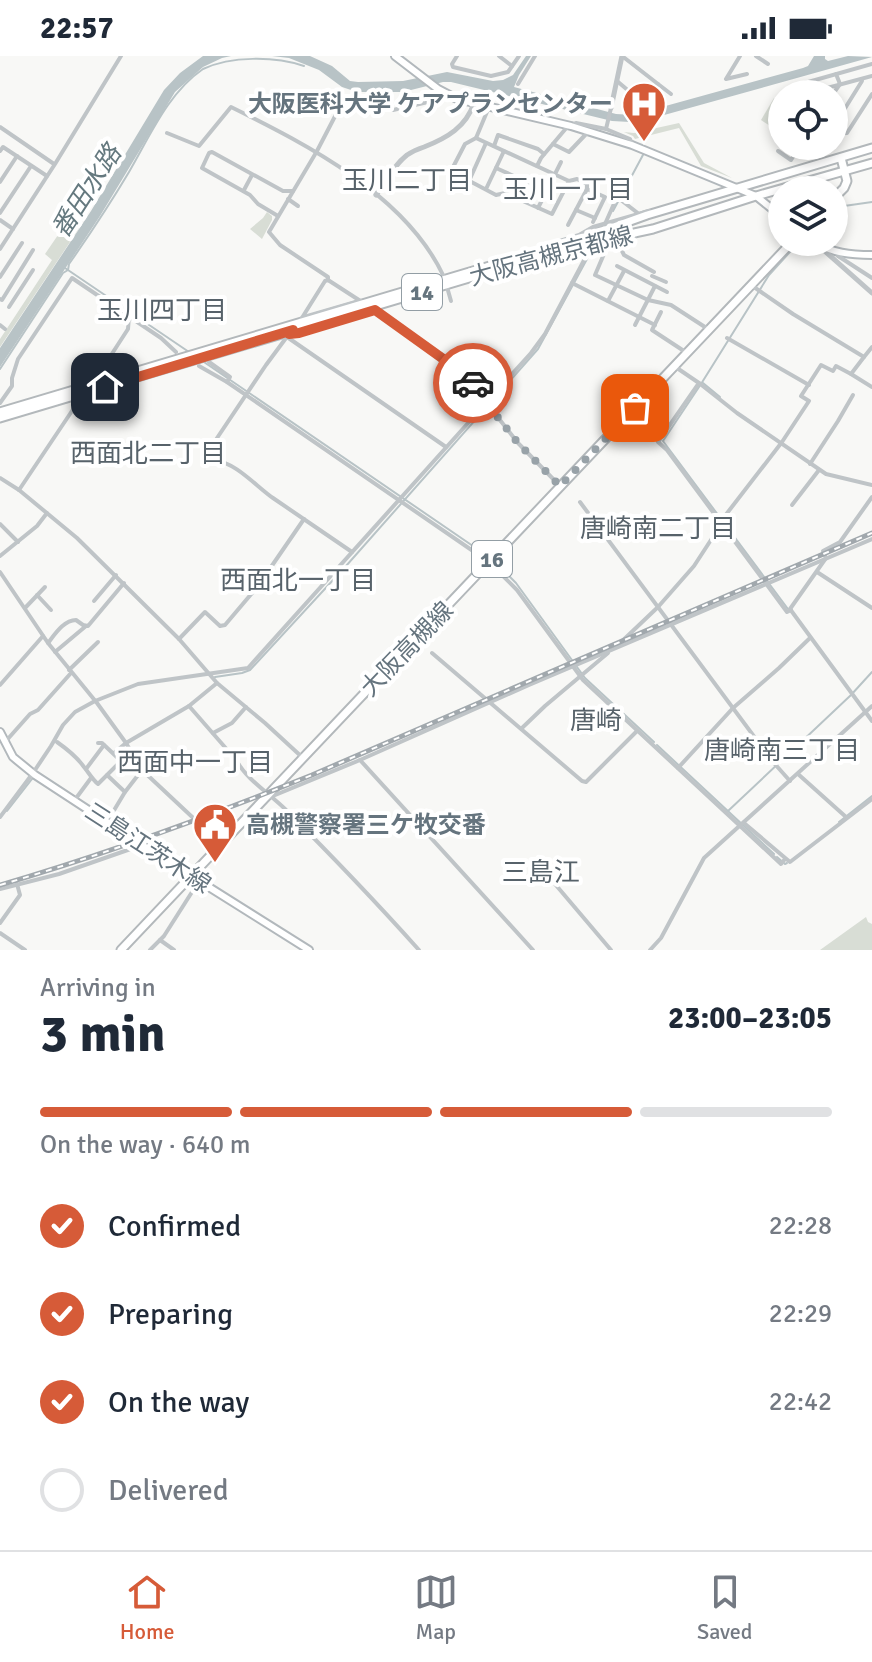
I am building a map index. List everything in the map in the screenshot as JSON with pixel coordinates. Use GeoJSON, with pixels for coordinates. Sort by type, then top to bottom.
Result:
{"type":"FeatureCollection","features":[{"type":"Feature","properties":{"kind":"main road"},"geometry":{"type":"LineString","coordinates":[[395,56],[457,99],[632,145],[756,196],[768,206]]}},
{"type":"Feature","properties":{"kind":"main road","name":"大阪高槻京都線"},"geometry":{"type":"LineString","coordinates":[[848,156],[872,148]]}},
{"type":"Feature","properties":{"kind":"main road","name":"大阪高槻京都線"},"geometry":{"type":"LineString","coordinates":[[0,415],[85,393],[668,209],[834,160]]}},
{"type":"Feature","properties":{"kind":"main road"},"geometry":{"type":"LineString","coordinates":[[842,160],[846,176]]}},
{"type":"Feature","properties":{"kind":"main road","name":"大阪高槻京都線"},"geometry":{"type":"LineString","coordinates":[[0,415],[91,385],[583,244],[653,229],[872,163]]}},
{"type":"Feature","properties":{"kind":"main road"},"geometry":{"type":"LineString","coordinates":[[848,256],[872,255]]}},
{"type":"Feature","properties":{"kind":"main road","name":"大阪高槻線"},"geometry":{"type":"LineString","coordinates":[[121,950],[779,256]]}},
{"type":"Feature","properties":{"kind":"main road","name":"三島江茨木線"},"geometry":{"type":"LineString","coordinates":[[0,732],[13,757],[34,774],[309,950]]}},
{"type":"Feature","properties":{"kind":"street"},"geometry":{"type":"LineString","coordinates":[[0,249],[121,56]]}},
{"type":"Feature","properties":{"kind":"street"},"geometry":{"type":"LineString","coordinates":[[457,56],[453,67],[491,76],[508,72],[519,56]]}},
{"type":"Feature","properties":{"kind":"street"},"geometry":{"type":"LineString","coordinates":[[499,56],[512,66]]}},
{"type":"Feature","properties":{"kind":"street"},"geometry":{"type":"LineString","coordinates":[[518,84],[535,56]]}},
{"type":"Feature","properties":{"kind":"street"},"geometry":{"type":"LineString","coordinates":[[607,127],[622,56],[671,94]]}},
{"type":"Feature","properties":{"kind":"street"},"geometry":{"type":"LineString","coordinates":[[740,56],[724,81],[747,74]]}},
{"type":"Feature","properties":{"kind":"street"},"geometry":{"type":"LineString","coordinates":[[756,56],[768,64]]}},
{"type":"Feature","properties":{"kind":"street"},"geometry":{"type":"LineString","coordinates":[[815,80],[872,64]]}},
{"type":"Feature","properties":{"kind":"street"},"geometry":{"type":"LineString","coordinates":[[836,74],[838,80]]}},
{"type":"Feature","properties":{"kind":"street"},"geometry":{"type":"LineString","coordinates":[[848,83],[872,76]]}},
{"type":"Feature","properties":{"kind":"street"},"geometry":{"type":"LineString","coordinates":[[848,103],[863,79]]}},
{"type":"Feature","properties":{"kind":"street"},"geometry":{"type":"LineString","coordinates":[[617,81],[637,98],[652,93],[658,84]]}},
{"type":"Feature","properties":{"kind":"street"},"geometry":{"type":"LineString","coordinates":[[393,110],[441,99],[446,93]]}},
{"type":"Feature","properties":{"kind":"street"},"geometry":{"type":"LineString","coordinates":[[294,328],[360,301],[280,245],[269,230],[317,151],[345,97]]}},
{"type":"Feature","properties":{"kind":"street"},"geometry":{"type":"LineString","coordinates":[[848,132],[871,98]]}},
{"type":"Feature","properties":{"kind":"street"},"geometry":{"type":"LineString","coordinates":[[376,195],[408,155],[460,128],[474,103]]}},
{"type":"Feature","properties":{"kind":"street"},"geometry":{"type":"LineString","coordinates":[[167,133],[199,146],[231,107],[317,151],[401,215],[432,252],[443,275]]}},
{"type":"Feature","properties":{"kind":"street"},"geometry":{"type":"LineString","coordinates":[[451,171],[465,144],[476,138],[489,107]]}},
{"type":"Feature","properties":{"kind":"street"},"geometry":{"type":"LineString","coordinates":[[537,166],[569,126],[576,123],[607,127],[630,139],[632,145]]}},
{"type":"Feature","properties":{"kind":"street"},"geometry":{"type":"LineString","coordinates":[[0,127],[55,164]]}},
{"type":"Feature","properties":{"kind":"street"},"geometry":{"type":"LineString","coordinates":[[553,144],[569,152],[589,132]]}},
{"type":"Feature","properties":{"kind":"street"},"geometry":{"type":"LineString","coordinates":[[494,146],[498,135],[544,154]]}},
{"type":"Feature","properties":{"kind":"street"},"geometry":{"type":"LineString","coordinates":[[476,138],[569,181],[577,179],[587,184],[568,225]]}},
{"type":"Feature","properties":{"kind":"street"},"geometry":{"type":"LineString","coordinates":[[469,181],[486,143]]}},
{"type":"Feature","properties":{"kind":"street"},"geometry":{"type":"LineString","coordinates":[[1,147],[47,176]]}},
{"type":"Feature","properties":{"kind":"street"},"geometry":{"type":"LineString","coordinates":[[485,190],[504,151]]}},
{"type":"Feature","properties":{"kind":"street"},"geometry":{"type":"LineString","coordinates":[[278,216],[243,191],[202,168],[209,153],[283,191],[293,191]]}},
{"type":"Feature","properties":{"kind":"street"},"geometry":{"type":"LineString","coordinates":[[0,182],[17,156]]}},
{"type":"Feature","properties":{"kind":"street"},"geometry":{"type":"LineString","coordinates":[[538,208],[561,162]]}},
{"type":"Feature","properties":{"kind":"street"},"geometry":{"type":"LineString","coordinates":[[0,213],[31,166]]}},
{"type":"Feature","properties":{"kind":"street"},"geometry":{"type":"LineString","coordinates":[[445,168],[496,195],[505,193],[552,214],[569,181]]}},
{"type":"Feature","properties":{"kind":"street"},"geometry":{"type":"LineString","coordinates":[[496,168],[547,191]]}},
{"type":"Feature","properties":{"kind":"street"},"geometry":{"type":"LineString","coordinates":[[243,191],[252,175]]}},
{"type":"Feature","properties":{"kind":"street"},"geometry":{"type":"LineString","coordinates":[[576,210],[594,220],[605,197],[587,189]]}},
{"type":"Feature","properties":{"kind":"street"},"geometry":{"type":"LineString","coordinates":[[605,224],[617,197],[639,214]]}},
{"type":"Feature","properties":{"kind":"street"},"geometry":{"type":"LineString","coordinates":[[288,199],[298,206]]}},
{"type":"Feature","properties":{"kind":"street"},"geometry":{"type":"LineString","coordinates":[[531,252],[593,227],[668,209]]}},
{"type":"Feature","properties":{"kind":"street"},"geometry":{"type":"LineString","coordinates":[[0,220],[13,229]]}},
{"type":"Feature","properties":{"kind":"street"},"geometry":{"type":"LineString","coordinates":[[535,261],[536,264],[583,248],[640,235]]}},
{"type":"Feature","properties":{"kind":"street"},"geometry":{"type":"LineString","coordinates":[[617,241],[624,255],[654,271],[666,282]]}},
{"type":"Feature","properties":{"kind":"street"},"geometry":{"type":"LineString","coordinates":[[0,277],[22,243]]}},
{"type":"Feature","properties":{"kind":"street"},"geometry":{"type":"LineString","coordinates":[[603,245],[604,254],[595,275],[648,300],[671,305],[709,329]]}},
{"type":"Feature","properties":{"kind":"street"},"geometry":{"type":"LineString","coordinates":[[0,817],[34,774],[63,725],[75,712],[138,684],[248,668],[537,346],[591,247]]}},
{"type":"Feature","properties":{"kind":"street"},"geometry":{"type":"LineString","coordinates":[[0,299],[33,250]]}},
{"type":"Feature","properties":{"kind":"street"},"geometry":{"type":"LineString","coordinates":[[838,256],[872,278]]}},
{"type":"Feature","properties":{"kind":"street"},"geometry":{"type":"LineString","coordinates":[[838,256],[872,293]]}},
{"type":"Feature","properties":{"kind":"street"},"geometry":{"type":"LineString","coordinates":[[617,266],[667,292]]}},
{"type":"Feature","properties":{"kind":"street"},"geometry":{"type":"LineString","coordinates":[[9,307],[33,270]]}},
{"type":"Feature","properties":{"kind":"street"},"geometry":{"type":"LineString","coordinates":[[608,301],[624,270]]}},
{"type":"Feature","properties":{"kind":"street"},"geometry":{"type":"LineString","coordinates":[[649,283],[654,271]]}},
{"type":"Feature","properties":{"kind":"street"},"geometry":{"type":"LineString","coordinates":[[0,403],[12,386],[18,359],[72,278],[161,338],[176,352]]}},
{"type":"Feature","properties":{"kind":"street"},"geometry":{"type":"LineString","coordinates":[[328,280],[209,450],[216,461],[233,467],[353,552]]}},
{"type":"Feature","properties":{"kind":"street"},"geometry":{"type":"LineString","coordinates":[[572,283],[655,325]]}},
{"type":"Feature","properties":{"kind":"street"},"geometry":{"type":"LineString","coordinates":[[751,285],[864,357]]}},
{"type":"Feature","properties":{"kind":"street"},"geometry":{"type":"LineString","coordinates":[[635,325],[655,286]]}},
{"type":"Feature","properties":{"kind":"street"},"geometry":{"type":"LineString","coordinates":[[447,287],[451,301]]}},
{"type":"Feature","properties":{"kind":"street"},"geometry":{"type":"LineString","coordinates":[[6,293],[14,298]]}},
{"type":"Feature","properties":{"kind":"street"},"geometry":{"type":"LineString","coordinates":[[294,328],[299,333],[375,310],[472,380],[477,395],[560,486]]}},
{"type":"Feature","properties":{"kind":"street"},"geometry":{"type":"LineString","coordinates":[[661,312],[652,330],[687,353]]}},
{"type":"Feature","properties":{"kind":"street"},"geometry":{"type":"LineString","coordinates":[[19,490],[128,329],[129,316]]}},
{"type":"Feature","properties":{"kind":"street"},"geometry":{"type":"LineString","coordinates":[[294,328],[447,448]]}},
{"type":"Feature","properties":{"kind":"street"},"geometry":{"type":"LineString","coordinates":[[727,338],[809,385]]}},
{"type":"Feature","properties":{"kind":"street"},"geometry":{"type":"LineString","coordinates":[[851,374],[872,347]]}},
{"type":"Feature","properties":{"kind":"street"},"geometry":{"type":"LineString","coordinates":[[206,356],[209,362],[230,377],[227,382]]}},
{"type":"Feature","properties":{"kind":"street"},"geometry":{"type":"LineString","coordinates":[[522,728],[658,607],[694,566],[809,401],[801,396],[821,365],[833,371],[836,366],[872,387]]}},
{"type":"Feature","properties":{"kind":"street"},"geometry":{"type":"LineString","coordinates":[[199,366],[227,382],[489,562],[517,590],[580,676],[678,768],[785,859],[790,862],[872,799]]}},
{"type":"Feature","properties":{"kind":"street"},"geometry":{"type":"LineString","coordinates":[[674,366],[819,470],[872,485]]}},
{"type":"Feature","properties":{"kind":"street"},"geometry":{"type":"LineString","coordinates":[[699,383],[658,442],[722,522],[787,612],[826,558]]}},
{"type":"Feature","properties":{"kind":"street"},"geometry":{"type":"LineString","coordinates":[[810,464],[853,395]]}},
{"type":"Feature","properties":{"kind":"street"},"geometry":{"type":"LineString","coordinates":[[792,505],[819,470]]}},
{"type":"Feature","properties":{"kind":"street"},"geometry":{"type":"LineString","coordinates":[[0,478],[77,538],[179,639],[217,683],[303,758]]}},
{"type":"Feature","properties":{"kind":"street"},"geometry":{"type":"LineString","coordinates":[[826,558],[823,551],[840,542],[872,497]]}},
{"type":"Feature","properties":{"kind":"street"},"geometry":{"type":"LineString","coordinates":[[580,502],[790,781]]}},
{"type":"Feature","properties":{"kind":"street"},"geometry":{"type":"LineString","coordinates":[[0,556],[37,526],[47,513]]}},
{"type":"Feature","properties":{"kind":"street"},"geometry":{"type":"LineString","coordinates":[[179,639],[205,612],[220,626],[225,625],[258,586],[304,519]]}},
{"type":"Feature","properties":{"kind":"street"},"geometry":{"type":"LineString","coordinates":[[0,524],[18,542]]}},
{"type":"Feature","properties":{"kind":"street"},"geometry":{"type":"LineString","coordinates":[[271,795],[360,760],[872,539]]}},
{"type":"Feature","properties":{"kind":"street"},"geometry":{"type":"LineString","coordinates":[[0,572],[48,643],[126,743],[142,770],[221,844]]}},
{"type":"Feature","properties":{"kind":"street"},"geometry":{"type":"LineString","coordinates":[[817,572],[872,608]]}},
{"type":"Feature","properties":{"kind":"street"},"geometry":{"type":"LineString","coordinates":[[94,601],[116,575]]}},
{"type":"Feature","properties":{"kind":"street"},"geometry":{"type":"LineString","coordinates":[[55,652],[101,612],[124,583]]}},
{"type":"Feature","properties":{"kind":"street"},"geometry":{"type":"LineString","coordinates":[[25,608],[45,587]]}},
{"type":"Feature","properties":{"kind":"street"},"geometry":{"type":"LineString","coordinates":[[37,595],[51,610]]}},
{"type":"Feature","properties":{"kind":"street"},"geometry":{"type":"LineString","coordinates":[[791,610],[872,721]]}},
{"type":"Feature","properties":{"kind":"street"},"geometry":{"type":"LineString","coordinates":[[48,643],[70,620],[86,626]]}},
{"type":"Feature","properties":{"kind":"street"},"geometry":{"type":"LineString","coordinates":[[0,685],[43,636]]}},
{"type":"Feature","properties":{"kind":"street"},"geometry":{"type":"LineString","coordinates":[[678,768],[733,708],[811,637]]}},
{"type":"Feature","properties":{"kind":"street"},"geometry":{"type":"LineString","coordinates":[[5,743],[98,642]]}},
{"type":"Feature","properties":{"kind":"street"},"geometry":{"type":"LineString","coordinates":[[432,653],[582,781],[586,782],[637,730]]}},
{"type":"Feature","properties":{"kind":"street"},"geometry":{"type":"LineString","coordinates":[[114,753],[189,706],[217,683]]}},
{"type":"Feature","properties":{"kind":"street"},"geometry":{"type":"LineString","coordinates":[[189,706],[241,769],[361,885],[419,950]]}},
{"type":"Feature","properties":{"kind":"street"},"geometry":{"type":"LineString","coordinates":[[650,950],[676,913],[704,858],[872,706]]}},
{"type":"Feature","properties":{"kind":"street"},"geometry":{"type":"LineString","coordinates":[[213,733],[232,723],[246,707]]}},
{"type":"Feature","properties":{"kind":"street"},"geometry":{"type":"LineString","coordinates":[[57,742],[98,784],[121,761],[101,744],[86,769]]}},
{"type":"Feature","properties":{"kind":"street"},"geometry":{"type":"LineString","coordinates":[[360,760],[533,950]]}},
{"type":"Feature","properties":{"kind":"street"},"geometry":{"type":"LineString","coordinates":[[107,822],[142,770]]}},
{"type":"Feature","properties":{"kind":"street"},"geometry":{"type":"LineString","coordinates":[[798,774],[846,817]]}},
{"type":"Feature","properties":{"kind":"street"},"geometry":{"type":"LineString","coordinates":[[107,775],[125,792]]}},
{"type":"Feature","properties":{"kind":"street"},"geometry":{"type":"LineString","coordinates":[[74,801],[91,778]]}},
{"type":"Feature","properties":{"kind":"street"},"geometry":{"type":"LineString","coordinates":[[0,889],[59,874],[142,845]]}},
{"type":"Feature","properties":{"kind":"street"},"geometry":{"type":"LineString","coordinates":[[150,950],[199,881]]}},
{"type":"Feature","properties":{"kind":"street"},"geometry":{"type":"LineString","coordinates":[[0,923],[20,895],[17,884]]}},
{"type":"Feature","properties":{"kind":"street"},"geometry":{"type":"LineString","coordinates":[[555,884],[611,950]]}},
{"type":"Feature","properties":{"kind":"street"},"geometry":{"type":"LineString","coordinates":[[0,933],[25,950]]}},
{"type":"Feature","properties":{"kind":"street"},"geometry":{"type":"LineString","coordinates":[[160,940],[174,950]]}},
{"type":"Feature","properties":{"kind":"shaded area"},"geometry":{"type":"Polygon","coordinates":[[[203,56],[231,56],[203,67],[175,92],[100,216],[0,367],[0,348],[91,211],[164,90],[203,56]]]}},
{"type":"Feature","properties":{"kind":"shaded area"},"geometry":{"type":"Polygon","coordinates":[[[272,56],[310,56],[332,66],[350,81],[358,82],[403,81],[447,72],[493,81],[513,75],[526,56],[531,56],[514,87],[616,114],[633,115],[803,68],[814,56],[825,56],[828,61],[848,56],[872,57],[790,80],[768,80],[768,86],[630,122],[612,121],[451,82],[403,92],[357,92],[342,87],[319,70],[289,58],[272,56]]]}},
{"type":"Feature","properties":{"kind":"shaded area"},"geometry":{"type":"Polygon","coordinates":[[[768,108],[768,125],[761,120],[768,108]]]}},
{"type":"Feature","properties":{"kind":"shaded area"},"geometry":{"type":"Polygon","coordinates":[[[679,123],[704,163],[732,178],[701,166],[679,128],[635,139],[624,132],[634,133],[679,123]]]}},
{"type":"Feature","properties":{"kind":"shaded area"},"geometry":{"type":"Polygon","coordinates":[[[267,212],[272,220],[262,239],[250,229],[267,212]]]}},
{"type":"Feature","properties":{"kind":"shaded area"},"geometry":{"type":"Polygon","coordinates":[[[69,219],[80,227],[0,347],[0,339],[52,260],[45,254],[69,219]]]}},
{"type":"Feature","properties":{"kind":"shaded area"},"geometry":{"type":"Polygon","coordinates":[[[866,917],[872,924],[872,950],[820,950],[866,917]]]}},
{"type":"Feature","properties":{"kind":"waterway","name":"番田水路"},"geometry":{"type":"LineString","coordinates":[[0,369],[63,273],[68,270],[161,116],[191,79],[203,69],[239,60],[266,59],[304,66]]}},
{"type":"Feature","properties":{"kind":"waterway"},"geometry":{"type":"LineString","coordinates":[[613,211],[644,153]]}},
{"type":"Feature","properties":{"kind":"waterway"},"geometry":{"type":"LineString","coordinates":[[848,205],[872,202]]}},
{"type":"Feature","properties":{"kind":"waterway"},"geometry":{"type":"LineString","coordinates":[[215,677],[250,670],[538,349],[593,248]]}},
{"type":"Feature","properties":{"kind":"waterway"},"geometry":{"type":"LineString","coordinates":[[786,256],[769,275],[663,441],[788,609]]}},
{"type":"Feature","properties":{"kind":"waterway"},"geometry":{"type":"LineString","coordinates":[[65,268],[189,352]]}},
{"type":"Feature","properties":{"kind":"waterway"},"geometry":{"type":"LineString","coordinates":[[201,360],[489,557]]}},
{"type":"Feature","properties":{"kind":"waterway"},"geometry":{"type":"LineString","coordinates":[[703,383],[720,397]]}},
{"type":"Feature","properties":{"kind":"waterway"},"geometry":{"type":"LineString","coordinates":[[494,561],[516,583],[585,678],[654,742]]}},
{"type":"Feature","properties":{"kind":"waterway"},"geometry":{"type":"LineString","coordinates":[[728,811],[872,672]]}},
{"type":"Feature","properties":{"kind":"waterway"},"geometry":{"type":"LineString","coordinates":[[657,745],[774,854]]}},
{"type":"Feature","properties":{"kind":"waterway"},"geometry":{"type":"LineString","coordinates":[[7,811],[32,779]]}},
{"type":"Feature","properties":{"kind":"waterway"},"geometry":{"type":"LineString","coordinates":[[839,822],[872,796]]}},
{"type":"Feature","properties":{"kind":"waterway"},"geometry":{"type":"LineString","coordinates":[[777,857],[787,863]]}},
{"type":"Feature","properties":{"kind":"railway"},"geometry":{"type":"LineString","coordinates":[[0,885],[158,834],[312,775],[872,533]]}},
{"type":"Feature","properties":{"kind":"way so far"},"geometry":{"type":"LineString","coordinates":[[473,383],[480,399],[560,486],[635,408]]}},
{"type":"Feature","properties":{"kind":"place","name":"大阪医科大学 ケアプランセンター"},"geometry":{"type":"Point","coordinates":[644,143]}},
{"type":"Feature","properties":{"kind":"place","name":"高槻警察署三ケ牧交番"},"geometry":{"type":"Point","coordinates":[215,864]}},
{"type":"Feature","properties":{"kind":"district","name":"玉川二丁目"},"geometry":{"type":"Point","coordinates":[407,180]}},
{"type":"Feature","properties":{"kind":"district","name":"玉川一丁目"},"geometry":{"type":"Point","coordinates":[568,189]}},
{"type":"Feature","properties":{"kind":"district","name":"玉川四丁目"},"geometry":{"type":"Point","coordinates":[162,310]}},
{"type":"Feature","properties":{"kind":"district","name":"西面北二丁目"},"geometry":{"type":"Point","coordinates":[148,453]}},
{"type":"Feature","properties":{"kind":"district","name":"唐崎南二丁目"},"geometry":{"type":"Point","coordinates":[658,528]}},
{"type":"Feature","properties":{"kind":"district","name":"西面北一丁目"},"geometry":{"type":"Point","coordinates":[298,580]}},
{"type":"Feature","properties":{"kind":"district","name":"唐崎"},"geometry":{"type":"Point","coordinates":[596,720]}},
{"type":"Feature","properties":{"kind":"district","name":"唐崎南三丁目"},"geometry":{"type":"Point","coordinates":[782,750]}},
{"type":"Feature","properties":{"kind":"district","name":"西面中一丁目"},"geometry":{"type":"Point","coordinates":[195,762]}},
{"type":"Feature","properties":{"kind":"district","name":"三島江"},"geometry":{"type":"Point","coordinates":[541,872]}},
{"type":"Feature","properties":{"kind":"route"},"geometry":{"type":"LineString","coordinates":[[105,387],[293,330],[289,334],[375,310],[473,383]]}}]}
